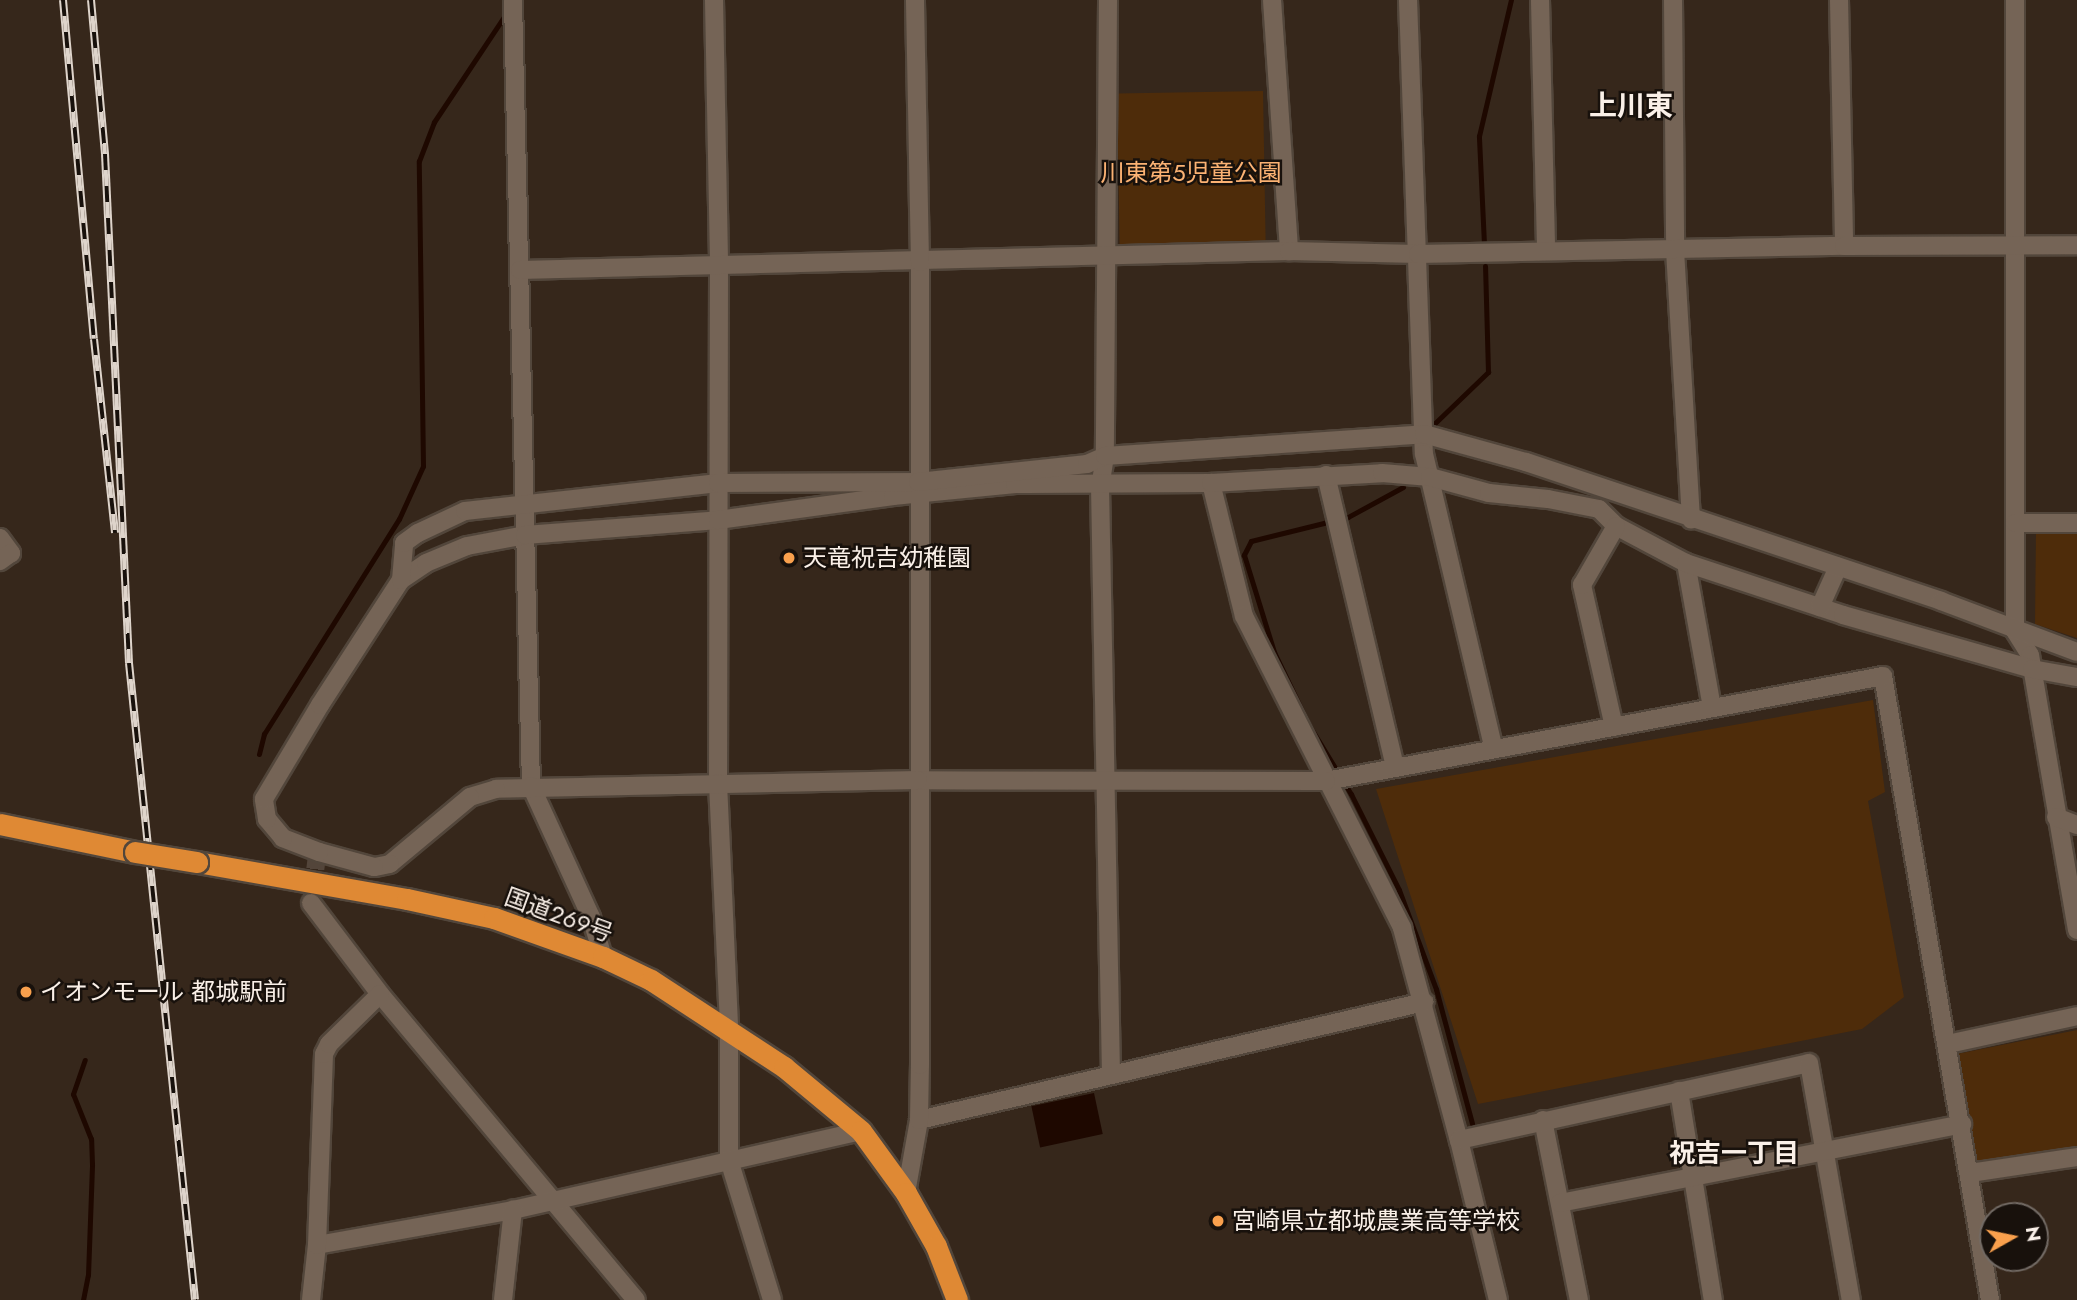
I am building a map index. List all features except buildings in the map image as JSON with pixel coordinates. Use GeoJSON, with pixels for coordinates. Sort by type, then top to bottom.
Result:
{"type":"FeatureCollection","features":[{"type":"Feature","properties":{"kind":"highway","name":"国道269号"},"geometry":{"type":"LineString","coordinates":[[0,824],[135,852],[407,899],[494,918],[603,957],[651,980],[729,1028],[783,1067],[860,1131],[906,1193],[936,1245],[957,1300]]}},
{"type":"Feature","properties":{"kind":"street"},"geometry":{"type":"LineString","coordinates":[[513,0],[531,786],[592,917],[603,957]]}},
{"type":"Feature","properties":{"kind":"street"},"geometry":{"type":"LineString","coordinates":[[714,0],[719,267],[718,783],[729,1028],[729,1160],[772,1300]]}},
{"type":"Feature","properties":{"kind":"street"},"geometry":{"type":"LineString","coordinates":[[906,1193],[919,1120],[920,262],[915,0]]}},
{"type":"Feature","properties":{"kind":"street"},"geometry":{"type":"LineString","coordinates":[[1108,0],[1105,456],[1100,486],[1111,1073]]}},
{"type":"Feature","properties":{"kind":"street"},"geometry":{"type":"LineString","coordinates":[[1272,0],[1289,251]]}},
{"type":"Feature","properties":{"kind":"street"},"geometry":{"type":"LineString","coordinates":[[1408,0],[1424,454],[1494,749]]}},
{"type":"Feature","properties":{"kind":"street"},"geometry":{"type":"LineString","coordinates":[[1540,0],[1546,251]]}},
{"type":"Feature","properties":{"kind":"street"},"geometry":{"type":"LineString","coordinates":[[1673,0],[1675,250],[1691,520]]}},
{"type":"Feature","properties":{"kind":"street"},"geometry":{"type":"LineString","coordinates":[[1839,0],[1844,246]]}},
{"type":"Feature","properties":{"kind":"street"},"geometry":{"type":"LineString","coordinates":[[2015,0],[2015,631],[2030,655],[2077,930]]}},
{"type":"Feature","properties":{"kind":"street"},"geometry":{"type":"LineString","coordinates":[[520,270],[1105,258],[1289,251],[1418,254],[1844,246],[2077,245]]}},
{"type":"Feature","properties":{"kind":"street"},"geometry":{"type":"LineString","coordinates":[[1990,1300],[1962,1124],[1883,676],[1326,781],[918,780],[531,786],[496,789],[470,797],[390,864],[374,867],[318,855],[283,838],[267,819],[264,799],[320,705],[401,580],[426,563],[467,546],[525,535],[718,520],[1076,465],[1105,456],[1424,434],[1526,462],[1691,520],[1941,601],[2015,631],[2077,652]]}},
{"type":"Feature","properties":{"kind":"street"},"geometry":{"type":"LineString","coordinates":[[401,580],[404,543],[418,533],[465,511],[523,502],[718,483],[918,488],[1014,484],[1100,486],[1211,483],[1382,472],[1430,477],[1489,493],[1548,499],[1599,509],[1616,526],[1686,563],[1820,607],[2032,669],[2077,677]]}},
{"type":"Feature","properties":{"kind":"street"},"geometry":{"type":"LineString","coordinates":[[1326,475],[1395,768]]}},
{"type":"Feature","properties":{"kind":"street"},"geometry":{"type":"LineString","coordinates":[[1211,483],[1244,616],[1326,781],[1371,862],[1402,928],[1460,1140],[1498,1300]]}},
{"type":"Feature","properties":{"kind":"street"},"geometry":{"type":"LineString","coordinates":[[2015,523],[2077,523]]}},
{"type":"Feature","properties":{"kind":"street"},"geometry":{"type":"LineString","coordinates":[[1614,727],[1582,585],[1616,526]]}},
{"type":"Feature","properties":{"kind":"street"},"geometry":{"type":"LineString","coordinates":[[0,538],[11,553],[0,561]]}},
{"type":"Feature","properties":{"kind":"street"},"geometry":{"type":"LineString","coordinates":[[1686,563],[1712,708]]}},
{"type":"Feature","properties":{"kind":"street"},"geometry":{"type":"LineString","coordinates":[[1820,607],[1838,567]]}},
{"type":"Feature","properties":{"kind":"street"},"geometry":{"type":"LineString","coordinates":[[2056,817],[2077,825]]}},
{"type":"Feature","properties":{"kind":"street"},"geometry":{"type":"LineString","coordinates":[[311,902],[380,994],[636,1300]]}},
{"type":"Feature","properties":{"kind":"street"},"geometry":{"type":"LineString","coordinates":[[311,1300],[317,1245],[324,1054],[329,1044],[380,994]]}},
{"type":"Feature","properties":{"kind":"street"},"geometry":{"type":"LineString","coordinates":[[919,1120],[1423,1002]]}},
{"type":"Feature","properties":{"kind":"street"},"geometry":{"type":"LineString","coordinates":[[1948,1044],[2077,1016]]}},
{"type":"Feature","properties":{"kind":"street"},"geometry":{"type":"LineString","coordinates":[[1460,1140],[1810,1063],[1851,1300]]}},
{"type":"Feature","properties":{"kind":"street"},"geometry":{"type":"LineString","coordinates":[[1679,1091],[1713,1300]]}},
{"type":"Feature","properties":{"kind":"street"},"geometry":{"type":"LineString","coordinates":[[1543,1120],[1579,1300]]}},
{"type":"Feature","properties":{"kind":"street"},"geometry":{"type":"LineString","coordinates":[[1560,1203],[1962,1124]]}},
{"type":"Feature","properties":{"kind":"street"},"geometry":{"type":"LineString","coordinates":[[317,1245],[513,1210],[860,1131]]}},
{"type":"Feature","properties":{"kind":"street"},"geometry":{"type":"LineString","coordinates":[[1970,1173],[2077,1157]]}},
{"type":"Feature","properties":{"kind":"street"},"geometry":{"type":"LineString","coordinates":[[503,1300],[513,1210]]}},
{"type":"Feature","properties":{"kind":"green space","name":"川東第5児童公園"},"geometry":{"type":"Polygon","coordinates":[[[1263,91],[1266,248],[1120,251],[1117,94],[1263,91]]]}},
{"type":"Feature","properties":{"kind":"green space"},"geometry":{"type":"Polygon","coordinates":[[[2036,530],[2077,530],[2077,638],[2035,624],[2036,530]]]}},
{"type":"Feature","properties":{"kind":"green space"},"geometry":{"type":"Polygon","coordinates":[[[1873,700],[1885,792],[1868,801],[1904,997],[1862,1029],[1478,1104],[1376,789],[1873,700]]]}},
{"type":"Feature","properties":{"kind":"green space"},"geometry":{"type":"Polygon","coordinates":[[[2077,1030],[2077,1150],[1973,1166],[1957,1054],[2077,1030]]]}},
{"type":"Feature","properties":{"kind":"shaded area"},"geometry":{"type":"Polygon","coordinates":[[[1094,1093],[1103,1134],[1040,1147],[1031,1106],[1094,1093]]]}},
{"type":"Feature","properties":{"kind":"waterway"},"geometry":{"type":"LineString","coordinates":[[1484,244],[1479,136],[1511,0]]}},
{"type":"Feature","properties":{"kind":"waterway"},"geometry":{"type":"LineString","coordinates":[[259,754],[264,734],[399,519],[423,466],[419,161],[434,122],[505,15]]}},
{"type":"Feature","properties":{"kind":"waterway"},"geometry":{"type":"LineString","coordinates":[[1435,423],[1488,372],[1485,266]]}},
{"type":"Feature","properties":{"kind":"waterway"},"geometry":{"type":"LineString","coordinates":[[1403,487],[1348,517],[1251,541],[1244,555],[1274,652],[1309,725],[1351,794],[1399,890],[1436,989],[1472,1123]]}},
{"type":"Feature","properties":{"kind":"waterway"},"geometry":{"type":"LineString","coordinates":[[83,1300],[88,1275],[91,1139],[73,1094],[85,1060]]}},
{"type":"Feature","properties":{"kind":"tunnel"},"geometry":{"type":"LineString","coordinates":[[312,896],[317,858]]}},
{"type":"Feature","properties":{"kind":"railway"},"geometry":{"type":"LineString","coordinates":[[63,0],[115,533]]}},
{"type":"Feature","properties":{"kind":"railway"},"geometry":{"type":"LineString","coordinates":[[91,0],[105,154],[129,663],[195,1300]]}},
{"type":"Feature","properties":{"kind":"place","name":"天竜祝吉幼稚園"},"geometry":{"type":"Point","coordinates":[789,558]}},
{"type":"Feature","properties":{"kind":"place","name":"イオンモール 都城駅前"},"geometry":{"type":"Point","coordinates":[26,992]}},
{"type":"Feature","properties":{"kind":"place","name":"宮崎県立都城農業高等学校"},"geometry":{"type":"Point","coordinates":[1218,1221]}},
{"type":"Feature","properties":{"kind":"district","name":"上川東"},"geometry":{"type":"Point","coordinates":[1631,106]}},
{"type":"Feature","properties":{"kind":"district","name":"祝吉一丁目"},"geometry":{"type":"Point","coordinates":[1734,1154]}}]}
